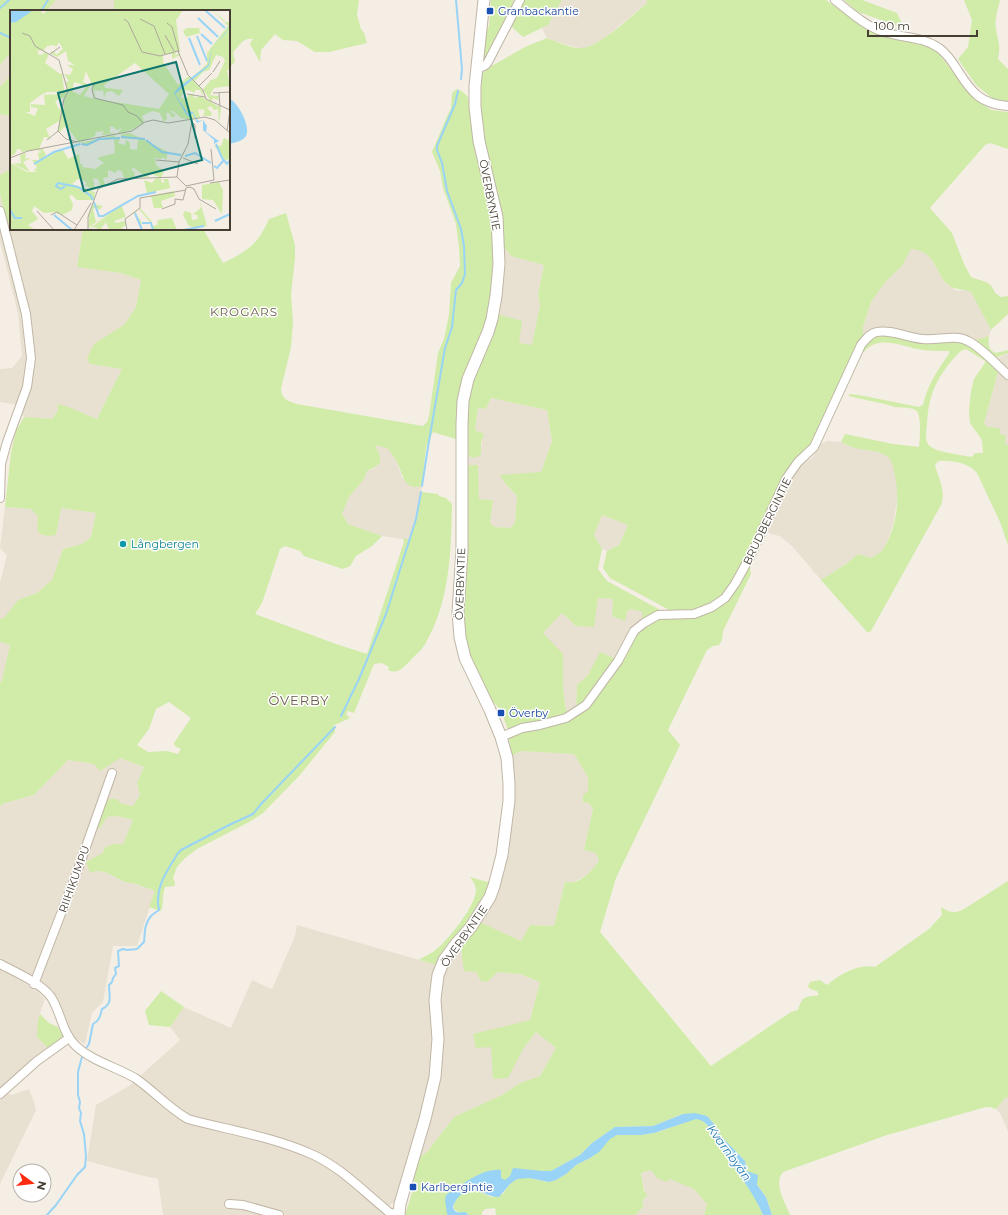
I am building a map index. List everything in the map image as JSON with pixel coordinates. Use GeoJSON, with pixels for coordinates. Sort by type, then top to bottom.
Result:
{"type":"FeatureCollection","features":[{"type":"Feature","properties":{"kind":"street","name":"ÖVERBYNTIE"},"geometry":{"type":"LineString","coordinates":[[394,1214],[400,1204],[425,1119],[435,1077],[438,1040],[435,1000],[438,975],[444,960],[471,927],[490,897],[500,868],[506,829],[510,784],[507,758],[501,737],[465,658],[460,638],[458,612],[462,551],[463,402],[468,379],[492,319],[499,264],[497,217],[479,141],[475,115],[474,92],[484,0]]}},
{"type":"Feature","properties":{"kind":"street"},"geometry":{"type":"LineString","coordinates":[[477,67],[483,67],[488,62],[520,0]]}},
{"type":"Feature","properties":{"kind":"street"},"geometry":{"type":"LineString","coordinates":[[835,0],[873,27],[886,32],[926,42],[940,48],[954,63],[958,71],[976,95],[985,102],[995,105],[1008,106]]}},
{"type":"Feature","properties":{"kind":"street"},"geometry":{"type":"LineString","coordinates":[[0,211],[26,314],[31,358],[27,387],[7,442],[1,464],[0,498]]}},
{"type":"Feature","properties":{"kind":"street","name":"BRUDBERGINTIE"},"geometry":{"type":"LineString","coordinates":[[501,737],[522,728],[566,718],[586,705],[618,660],[634,631],[658,615],[694,614],[712,607],[725,598],[735,584],[751,555],[786,479],[798,462],[814,446],[861,345],[875,332],[882,331],[923,340],[963,338],[974,345],[1008,375]]}},
{"type":"Feature","properties":{"kind":"street","name":"RIIHIKUMPU"},"geometry":{"type":"LineString","coordinates":[[34,984],[77,872],[112,773]]}},
{"type":"Feature","properties":{"kind":"street"},"geometry":{"type":"LineString","coordinates":[[0,964],[34,984],[50,997],[69,1038],[75,1045],[83,1051],[136,1079],[177,1113],[188,1119],[267,1139],[309,1152],[345,1175],[394,1214]]}},
{"type":"Feature","properties":{"kind":"street"},"geometry":{"type":"LineString","coordinates":[[0,1094],[37,1062],[69,1038]]}},
{"type":"Feature","properties":{"kind":"street"},"geometry":{"type":"LineString","coordinates":[[229,1204],[243,1205],[279,1215]]}},
{"type":"Feature","properties":{"kind":"shaded area"},"geometry":{"type":"Polygon","coordinates":[[[56,0],[114,0],[114,10],[47,10],[56,0]]]}},
{"type":"Feature","properties":{"kind":"shaded area"},"geometry":{"type":"Polygon","coordinates":[[[562,0],[647,0],[647,3],[602,40],[583,49],[547,38],[542,28],[548,25],[562,0]]]}},
{"type":"Feature","properties":{"kind":"shaded area"},"geometry":{"type":"Polygon","coordinates":[[[10,53],[10,76],[0,87],[0,65],[10,53]]]}},
{"type":"Feature","properties":{"kind":"shaded area"},"geometry":{"type":"Polygon","coordinates":[[[0,114],[10,116],[10,170],[0,175],[0,114]]]}},
{"type":"Feature","properties":{"kind":"shaded area"},"geometry":{"type":"Polygon","coordinates":[[[0,193],[7,223],[10,223],[10,230],[83,230],[77,267],[121,273],[141,280],[136,307],[125,324],[94,344],[90,364],[123,369],[97,419],[57,404],[58,411],[52,419],[24,417],[14,404],[0,402],[0,369],[12,368],[22,356],[18,313],[0,242],[0,193]]]}},
{"type":"Feature","properties":{"kind":"shaded area"},"geometry":{"type":"Polygon","coordinates":[[[504,247],[511,256],[544,265],[538,294],[540,305],[532,346],[519,343],[497,314],[504,247]]]}},
{"type":"Feature","properties":{"kind":"shaded area"},"geometry":{"type":"Polygon","coordinates":[[[910,249],[922,250],[930,257],[945,283],[957,291],[966,290],[971,292],[991,330],[989,336],[973,341],[863,337],[863,327],[871,302],[886,281],[902,266],[910,249]]]}},
{"type":"Feature","properties":{"kind":"shaded area"},"geometry":{"type":"Polygon","coordinates":[[[1008,353],[1008,445],[1005,445],[1000,434],[993,428],[987,427],[984,423],[998,372],[998,358],[1008,353]]]}},
{"type":"Feature","properties":{"kind":"shaded area"},"geometry":{"type":"Polygon","coordinates":[[[491,398],[547,410],[552,441],[541,472],[505,483],[517,496],[515,523],[510,528],[494,527],[490,523],[493,500],[479,499],[478,465],[468,465],[468,455],[471,457],[481,454],[482,439],[480,432],[475,430],[478,408],[486,409],[491,398]]]}},
{"type":"Feature","properties":{"kind":"shaded area"},"geometry":{"type":"Polygon","coordinates":[[[827,441],[841,442],[849,446],[882,453],[889,457],[893,463],[897,485],[897,501],[893,525],[885,547],[879,554],[871,558],[858,554],[846,564],[821,580],[793,547],[780,536],[770,534],[766,529],[789,481],[799,467],[813,457],[821,444],[827,441]]]}},
{"type":"Feature","properties":{"kind":"shaded area"},"geometry":{"type":"Polygon","coordinates":[[[375,445],[387,447],[397,462],[402,478],[417,487],[422,486],[416,519],[409,540],[382,536],[348,524],[342,514],[349,497],[364,479],[367,471],[375,468],[380,456],[375,445]]]}},
{"type":"Feature","properties":{"kind":"shaded area"},"geometry":{"type":"Polygon","coordinates":[[[5,507],[31,509],[39,516],[37,529],[56,535],[60,508],[96,513],[91,537],[82,544],[63,549],[52,580],[37,593],[18,600],[4,619],[0,619],[0,583],[7,555],[0,548],[5,507]]]}},
{"type":"Feature","properties":{"kind":"shaded area"},"geometry":{"type":"Polygon","coordinates":[[[602,515],[628,525],[619,545],[607,551],[602,549],[594,535],[602,515]]]}},
{"type":"Feature","properties":{"kind":"shaded area"},"geometry":{"type":"Polygon","coordinates":[[[598,598],[613,599],[612,616],[625,620],[627,612],[630,609],[644,612],[641,622],[620,662],[600,653],[588,675],[577,685],[576,717],[566,711],[563,688],[543,633],[562,613],[576,626],[598,598]]]}},
{"type":"Feature","properties":{"kind":"shaded area"},"geometry":{"type":"Polygon","coordinates":[[[0,642],[10,645],[0,683],[0,642]]]}},
{"type":"Feature","properties":{"kind":"shaded area"},"geometry":{"type":"Polygon","coordinates":[[[520,751],[574,754],[588,777],[589,803],[593,809],[584,850],[596,853],[599,861],[590,874],[571,883],[565,882],[554,926],[530,925],[521,941],[480,922],[493,902],[501,882],[508,854],[513,817],[515,779],[512,756],[520,751]]]}},
{"type":"Feature","properties":{"kind":"shaded area"},"geometry":{"type":"Polygon","coordinates":[[[120,758],[144,767],[137,783],[140,795],[133,806],[122,804],[117,799],[100,828],[107,817],[118,816],[133,820],[123,844],[113,844],[104,848],[96,871],[105,872],[125,882],[136,884],[155,891],[137,946],[113,946],[103,1002],[92,1013],[85,1044],[74,1038],[66,1023],[36,980],[0,960],[0,807],[2,804],[34,795],[68,760],[94,764],[120,758]]]}},
{"type":"Feature","properties":{"kind":"shaded area"},"geometry":{"type":"Polygon","coordinates":[[[297,925],[437,965],[433,1058],[430,1084],[398,1199],[389,1206],[387,1215],[163,1215],[158,1179],[87,1161],[96,1105],[129,1086],[180,1040],[170,1027],[184,1007],[231,1028],[252,980],[272,989],[295,936],[297,925]]]}},
{"type":"Feature","properties":{"kind":"shaded area"},"geometry":{"type":"Polygon","coordinates":[[[461,944],[462,958],[487,982],[498,972],[520,974],[540,982],[530,1020],[491,1047],[523,1049],[536,1032],[556,1048],[540,1076],[520,1083],[502,1095],[454,1117],[427,1152],[417,1159],[439,1022],[442,976],[448,961],[461,944]]]}},
{"type":"Feature","properties":{"kind":"shaded area"},"geometry":{"type":"Polygon","coordinates":[[[0,968],[33,988],[45,999],[38,1019],[49,1049],[11,1078],[0,1092],[0,968]]]}},
{"type":"Feature","properties":{"kind":"shaded area"},"geometry":{"type":"Polygon","coordinates":[[[29,1089],[36,1110],[0,1184],[0,1099],[7,1093],[12,1095],[29,1089]]]}},
{"type":"Feature","properties":{"kind":"shaded area"},"geometry":{"type":"Polygon","coordinates":[[[1008,1097],[1008,1131],[1000,1113],[996,1109],[1005,1098],[1008,1097]]]}},
{"type":"Feature","properties":{"kind":"shaded area"},"geometry":{"type":"Polygon","coordinates":[[[651,1170],[694,1189],[707,1204],[704,1215],[635,1215],[644,1206],[642,1201],[646,1198],[641,1173],[651,1170]]]}},
{"type":"Feature","properties":{"kind":"green space"},"geometry":{"type":"Polygon","coordinates":[[[0,0],[56,0],[47,10],[10,10],[10,53],[0,65],[0,0]]]}},
{"type":"Feature","properties":{"kind":"green space"},"geometry":{"type":"Polygon","coordinates":[[[114,0],[359,0],[357,15],[367,43],[329,52],[315,52],[297,41],[283,40],[275,34],[261,50],[260,62],[250,44],[253,39],[247,39],[233,53],[235,61],[230,68],[230,10],[114,10],[114,0]]]}},
{"type":"Feature","properties":{"kind":"green space"},"geometry":{"type":"Polygon","coordinates":[[[491,0],[514,0],[488,57],[483,59],[484,37],[489,26],[491,0]]]}},
{"type":"Feature","properties":{"kind":"green space"},"geometry":{"type":"Polygon","coordinates":[[[525,0],[562,0],[548,25],[523,37],[511,26],[525,0]]]}},
{"type":"Feature","properties":{"kind":"green space"},"geometry":{"type":"Polygon","coordinates":[[[647,0],[826,0],[857,22],[889,36],[928,46],[939,54],[974,98],[991,110],[1008,112],[1008,149],[990,143],[985,145],[930,208],[952,233],[964,264],[971,277],[989,284],[995,293],[1001,297],[1008,296],[1008,314],[991,330],[971,292],[949,286],[944,281],[930,257],[922,252],[911,249],[902,266],[886,281],[871,302],[863,327],[863,337],[814,440],[792,463],[777,487],[748,553],[751,574],[723,631],[722,640],[719,645],[713,646],[707,650],[668,730],[680,745],[616,878],[600,932],[711,1066],[791,1012],[798,1010],[803,999],[819,995],[817,991],[810,989],[808,986],[810,982],[820,980],[827,985],[837,977],[856,968],[869,966],[875,967],[929,929],[942,915],[941,907],[952,912],[961,911],[1008,881],[1008,1097],[1005,1098],[996,1109],[986,1107],[887,1135],[783,1172],[779,1182],[783,1199],[790,1215],[772,1215],[766,1197],[747,1171],[745,1161],[719,1134],[715,1125],[707,1116],[683,1114],[653,1126],[615,1127],[592,1143],[580,1155],[551,1171],[510,1176],[505,1181],[501,1178],[501,1171],[495,1170],[489,1172],[446,1195],[448,1215],[405,1215],[415,1184],[413,1175],[417,1159],[427,1152],[454,1117],[502,1095],[520,1083],[540,1076],[556,1048],[536,1032],[523,1049],[508,1078],[493,1079],[491,1047],[476,1048],[473,1034],[530,1020],[540,982],[520,974],[498,972],[487,982],[481,981],[476,972],[464,971],[461,944],[480,922],[521,941],[530,925],[554,926],[565,882],[576,882],[585,877],[599,861],[596,853],[584,850],[593,809],[589,803],[583,802],[583,795],[588,791],[588,777],[574,754],[520,751],[512,756],[507,727],[500,709],[493,702],[472,664],[466,642],[463,607],[467,572],[468,465],[478,465],[479,499],[493,500],[490,523],[495,527],[510,528],[515,523],[517,496],[500,475],[541,472],[552,441],[547,410],[491,398],[486,409],[478,408],[475,430],[484,434],[481,443],[481,454],[475,458],[468,455],[466,417],[469,392],[497,314],[522,321],[519,343],[532,345],[540,305],[538,294],[544,265],[511,256],[504,247],[502,213],[486,148],[480,114],[482,74],[490,67],[525,47],[547,38],[575,48],[590,46],[607,36],[647,3],[647,0]],[[602,515],[594,535],[602,549],[598,569],[607,581],[662,611],[641,622],[643,612],[630,609],[627,612],[625,621],[612,616],[613,599],[598,598],[594,627],[576,626],[562,613],[543,633],[563,654],[563,688],[566,710],[576,717],[577,685],[588,675],[600,652],[620,661],[636,634],[644,626],[673,612],[610,578],[603,568],[607,551],[619,545],[628,525],[602,515]]]}},
{"type":"Feature","properties":{"kind":"green space"},"geometry":{"type":"Polygon","coordinates":[[[844,0],[862,0],[897,13],[904,28],[858,12],[844,0]]]}},
{"type":"Feature","properties":{"kind":"green space"},"geometry":{"type":"Polygon","coordinates":[[[964,0],[1000,0],[996,14],[996,29],[999,47],[998,59],[1008,69],[1008,101],[996,101],[976,85],[958,59],[968,47],[972,20],[964,0]]]}},
{"type":"Feature","properties":{"kind":"green space"},"geometry":{"type":"Polygon","coordinates":[[[10,76],[10,116],[0,114],[0,87],[10,76]]]}},
{"type":"Feature","properties":{"kind":"green space"},"geometry":{"type":"Polygon","coordinates":[[[457,89],[468,97],[475,152],[487,197],[492,224],[493,255],[492,291],[488,315],[459,440],[433,432],[426,447],[422,486],[416,487],[408,484],[403,478],[397,462],[387,448],[375,445],[380,456],[380,463],[367,471],[364,479],[349,497],[342,514],[348,524],[382,536],[372,546],[356,556],[350,566],[343,569],[304,556],[300,551],[285,546],[280,549],[262,603],[255,614],[367,654],[404,542],[403,538],[409,540],[410,538],[416,519],[421,492],[438,494],[439,496],[446,498],[452,504],[448,576],[440,611],[424,646],[403,668],[395,672],[388,670],[389,667],[382,663],[374,664],[354,713],[348,711],[346,714],[350,718],[332,726],[335,726],[335,732],[299,776],[263,813],[251,821],[197,849],[185,858],[177,867],[173,878],[175,883],[174,886],[165,887],[161,911],[149,907],[155,891],[136,884],[125,882],[105,872],[96,871],[90,873],[86,862],[103,853],[104,848],[113,844],[123,844],[133,820],[118,816],[107,817],[100,828],[96,827],[104,804],[109,799],[117,799],[122,804],[133,806],[140,795],[137,783],[144,767],[120,758],[100,771],[94,764],[68,760],[34,795],[2,804],[0,807],[0,683],[10,645],[0,642],[0,619],[4,618],[18,600],[37,593],[52,580],[63,549],[82,544],[91,537],[96,513],[61,508],[56,535],[47,536],[40,534],[37,529],[38,516],[31,509],[5,507],[11,452],[16,431],[24,417],[52,419],[58,411],[57,404],[97,419],[122,369],[90,364],[87,358],[94,344],[125,324],[136,307],[141,280],[121,273],[77,267],[83,230],[204,230],[223,263],[239,255],[251,246],[261,235],[269,219],[286,213],[295,245],[295,258],[291,294],[293,323],[291,347],[281,389],[284,398],[297,404],[423,426],[427,422],[429,416],[438,353],[444,339],[449,315],[451,283],[460,266],[456,224],[443,188],[440,171],[432,152],[451,109],[452,93],[457,89]],[[169,702],[156,709],[149,729],[137,745],[148,752],[167,751],[178,754],[181,749],[175,746],[174,743],[191,718],[169,702]]]}},
{"type":"Feature","properties":{"kind":"green space"},"geometry":{"type":"Polygon","coordinates":[[[10,170],[10,223],[7,223],[0,193],[0,175],[10,170]]]}},
{"type":"Feature","properties":{"kind":"green space"},"geometry":{"type":"Polygon","coordinates":[[[883,335],[951,340],[970,344],[998,372],[984,423],[987,427],[999,428],[1000,434],[1006,436],[1005,444],[1008,445],[1008,545],[1000,522],[977,473],[970,467],[960,463],[944,461],[937,462],[935,466],[943,495],[941,505],[871,631],[867,632],[821,580],[846,564],[858,554],[871,558],[885,546],[893,528],[897,509],[896,480],[892,463],[884,454],[854,448],[841,442],[845,434],[893,444],[919,447],[920,420],[918,413],[914,409],[895,407],[849,396],[849,394],[919,407],[923,405],[933,378],[949,354],[949,351],[921,350],[889,343],[875,344],[862,352],[870,339],[883,335]],[[966,349],[958,354],[947,366],[937,382],[929,406],[926,435],[927,442],[931,447],[941,451],[972,457],[975,453],[983,453],[982,440],[970,423],[969,410],[974,379],[985,361],[966,349]]]}},
{"type":"Feature","properties":{"kind":"green space"},"geometry":{"type":"Polygon","coordinates":[[[989,336],[991,350],[996,353],[1008,350],[1008,353],[995,358],[973,341],[989,336]]]}},
{"type":"Feature","properties":{"kind":"green space"},"geometry":{"type":"Polygon","coordinates":[[[470,877],[491,883],[488,890],[465,924],[464,929],[437,965],[419,960],[433,952],[445,941],[471,906],[476,891],[475,885],[470,877]]]}},
{"type":"Feature","properties":{"kind":"green space"},"geometry":{"type":"Polygon","coordinates":[[[161,991],[184,1007],[170,1027],[149,1025],[145,1011],[161,991]]]}},
{"type":"Feature","properties":{"kind":"green space"},"geometry":{"type":"Polygon","coordinates":[[[40,1014],[49,1023],[58,1027],[63,1036],[49,1049],[37,1037],[38,1019],[40,1014]]]}},
{"type":"Feature","properties":{"kind":"green space"},"geometry":{"type":"Polygon","coordinates":[[[696,1119],[702,1120],[713,1132],[724,1153],[755,1197],[763,1215],[704,1215],[707,1204],[694,1189],[670,1179],[666,1182],[657,1178],[651,1170],[641,1173],[644,1191],[647,1196],[642,1201],[644,1206],[635,1215],[495,1215],[495,1208],[485,1209],[482,1212],[482,1215],[469,1215],[467,1213],[460,1213],[454,1209],[457,1198],[470,1190],[474,1189],[491,1197],[503,1194],[516,1179],[529,1178],[549,1182],[556,1180],[576,1165],[594,1155],[608,1140],[614,1136],[653,1133],[696,1119]]]}},
{"type":"Feature","properties":{"kind":"water"},"geometry":{"type":"Polygon","coordinates":[[[230,99],[240,110],[247,127],[246,136],[238,142],[230,144],[230,99]]]}},
{"type":"Feature","properties":{"kind":"water","name":"Kvarnbyån"},"geometry":{"type":"Polygon","coordinates":[[[695,1113],[707,1116],[715,1125],[719,1134],[745,1161],[747,1171],[758,1175],[757,1185],[766,1197],[772,1215],[763,1215],[759,1206],[723,1151],[710,1128],[701,1120],[696,1119],[654,1133],[641,1135],[617,1135],[610,1139],[599,1152],[576,1165],[556,1180],[549,1182],[529,1178],[517,1179],[510,1184],[499,1197],[474,1190],[468,1190],[458,1197],[453,1207],[456,1211],[465,1212],[469,1215],[447,1214],[445,1200],[446,1195],[479,1174],[494,1170],[501,1170],[501,1178],[505,1180],[510,1176],[513,1168],[551,1171],[580,1155],[592,1143],[615,1127],[653,1126],[683,1114],[695,1113]]]}},
{"type":"Feature","properties":{"kind":"waterway"},"geometry":{"type":"LineString","coordinates":[[0,8],[9,0]]}},
{"type":"Feature","properties":{"kind":"waterway"},"geometry":{"type":"LineString","coordinates":[[42,10],[48,0]]}},
{"type":"Feature","properties":{"kind":"waterway"},"geometry":{"type":"LineString","coordinates":[[456,0],[462,69],[461,79]]}},
{"type":"Feature","properties":{"kind":"waterway"},"geometry":{"type":"LineString","coordinates":[[0,33],[10,38]]}},
{"type":"Feature","properties":{"kind":"waterway"},"geometry":{"type":"LineString","coordinates":[[422,486],[445,348],[452,327],[456,290],[462,283],[465,274],[464,246],[461,229],[447,191],[442,163],[437,150],[437,146],[455,104],[458,91]]}},
{"type":"Feature","properties":{"kind":"waterway"},"geometry":{"type":"LineString","coordinates":[[341,716],[359,679],[386,614],[416,519],[421,492]]}},
{"type":"Feature","properties":{"kind":"waterway"},"geometry":{"type":"LineString","coordinates":[[87,1047],[93,1024],[100,1016],[102,1009],[108,1005],[109,1002],[109,985],[116,974],[115,968],[119,966],[118,951],[123,949],[137,949],[144,942],[147,922],[151,916],[159,910],[158,894],[162,880],[178,853],[229,825],[253,814],[335,727]]}},
{"type":"Feature","properties":{"kind":"waterway"},"geometry":{"type":"LineString","coordinates":[[47,1215],[77,1175],[85,1167],[86,1156],[84,1134],[80,1121],[81,1113],[78,1095],[78,1072],[82,1057]]}},
{"type":"Feature","properties":{"kind":"place","name":"Granbackantie"},"geometry":{"type":"Point","coordinates":[490,11]}},
{"type":"Feature","properties":{"kind":"place","name":"Långbergen"},"geometry":{"type":"Point","coordinates":[123,544]}},
{"type":"Feature","properties":{"kind":"place","name":"Överby"},"geometry":{"type":"Point","coordinates":[501,713]}},
{"type":"Feature","properties":{"kind":"place","name":"Karlbergintie"},"geometry":{"type":"Point","coordinates":[413,1187]}},
{"type":"Feature","properties":{"kind":"district","name":"KROGARS"},"geometry":{"type":"Point","coordinates":[244,312]}},
{"type":"Feature","properties":{"kind":"district","name":"ÖVERBY"},"geometry":{"type":"Point","coordinates":[299,700]}}]}
